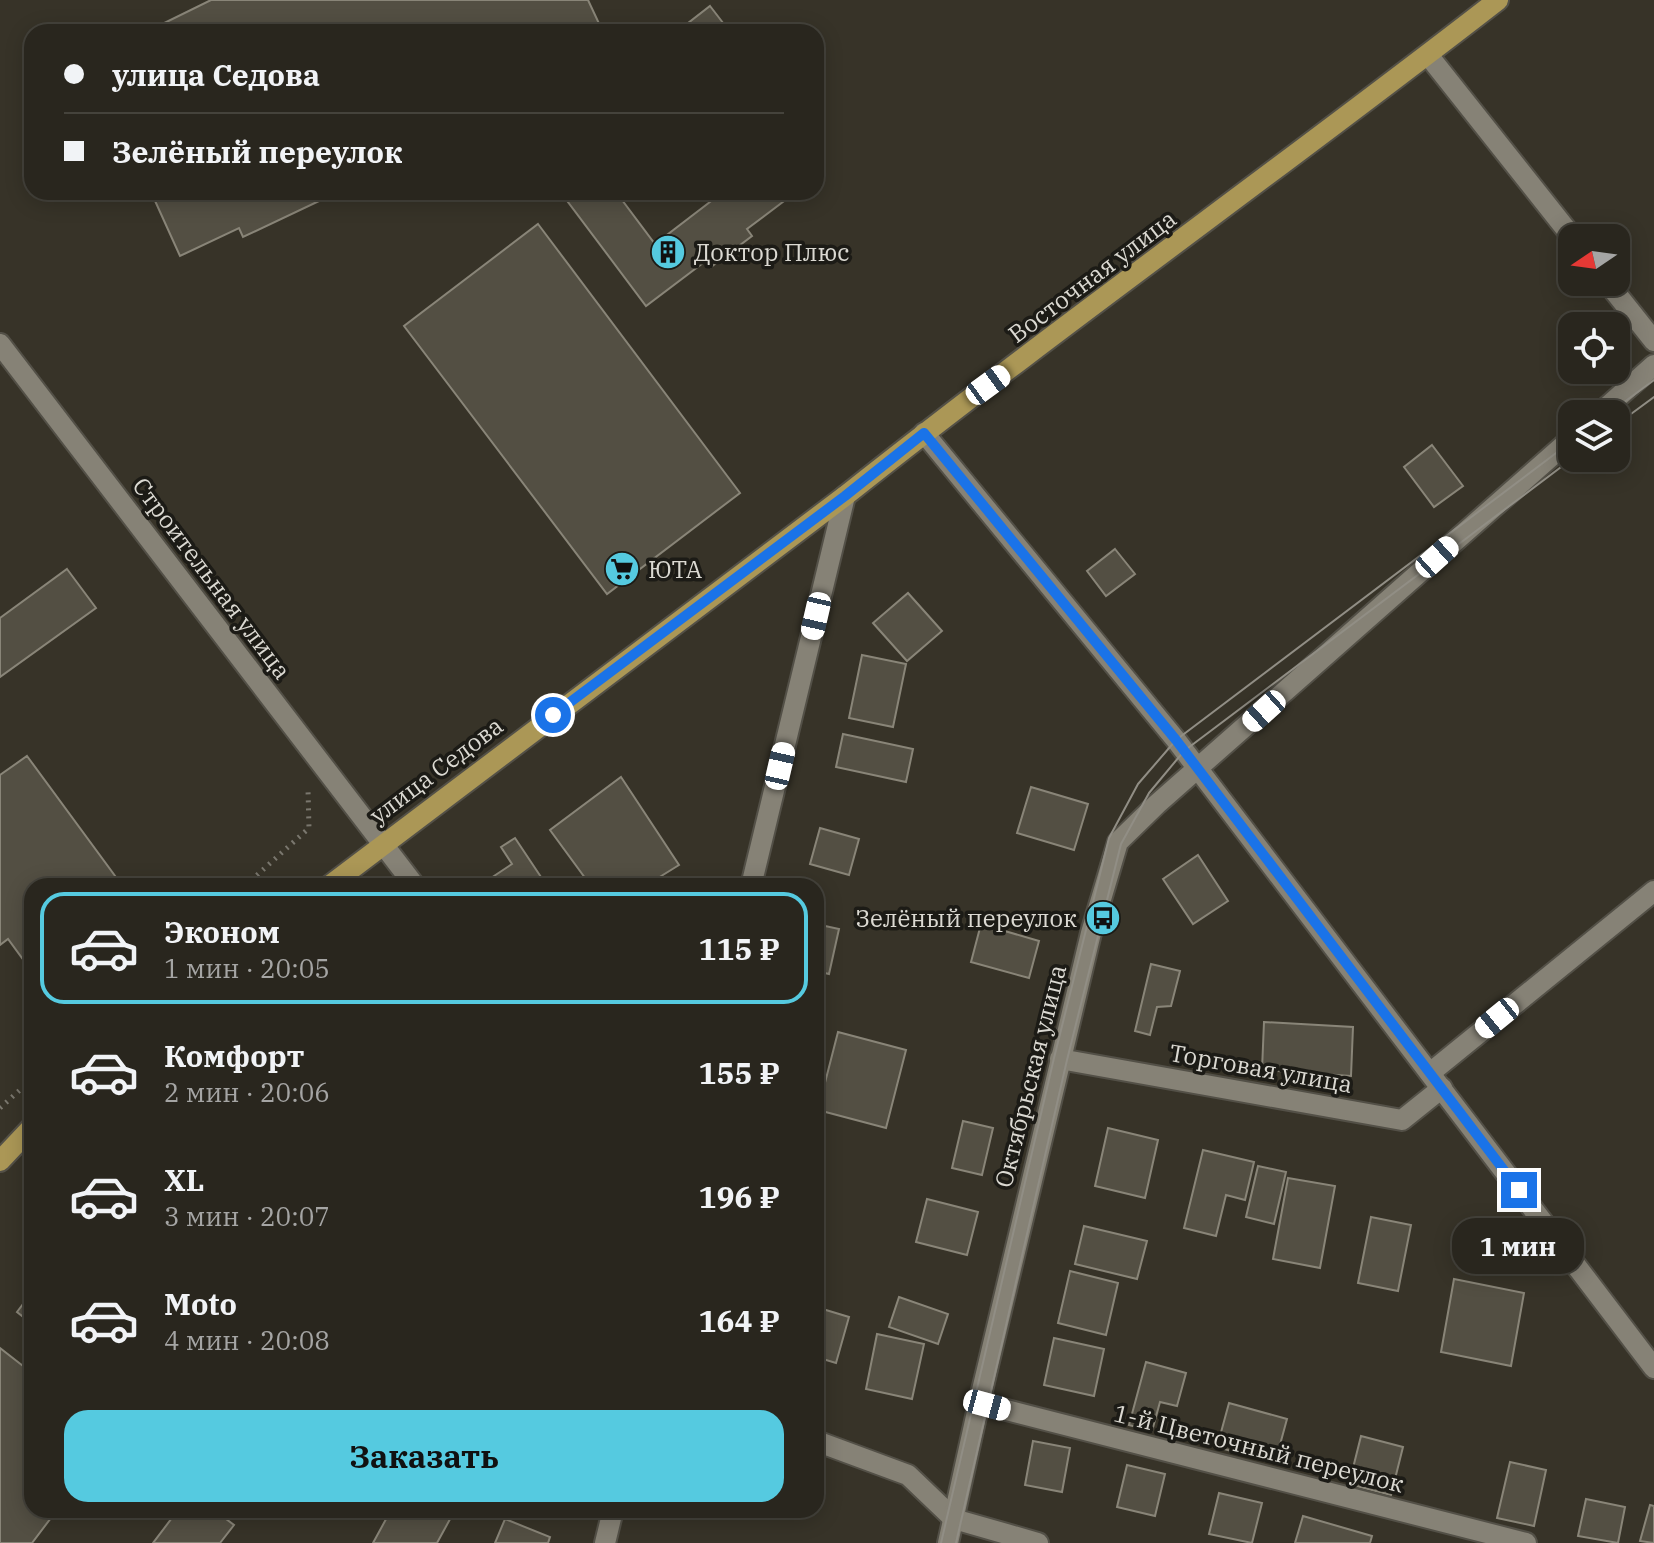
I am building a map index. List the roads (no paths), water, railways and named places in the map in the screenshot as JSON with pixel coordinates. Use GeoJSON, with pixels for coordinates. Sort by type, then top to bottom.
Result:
{"type":"FeatureCollection","features":[{"type":"Feature","properties":{"kind":"main road","name":"Восточная улица"},"geometry":{"type":"LineString","coordinates":[[845,496],[1498,0]]}},
{"type":"Feature","properties":{"kind":"main road","name":"улица Седова"},"geometry":{"type":"LineString","coordinates":[[339,878],[845,496]]}},
{"type":"Feature","properties":{"kind":"main road"},"geometry":{"type":"LineString","coordinates":[[0,1161],[24,1136]]}},
{"type":"Feature","properties":{"kind":"street"},"geometry":{"type":"LineString","coordinates":[[1428,55],[1562,224]]}},
{"type":"Feature","properties":{"kind":"street"},"geometry":{"type":"LineString","coordinates":[[1618,296],[1654,341]]}},
{"type":"Feature","properties":{"kind":"street","name":"Строительная улица"},"geometry":{"type":"LineString","coordinates":[[0,344],[409,878]]}},
{"type":"Feature","properties":{"kind":"street"},"geometry":{"type":"LineString","coordinates":[[1615,400],[1654,365]]}},
{"type":"Feature","properties":{"kind":"street"},"geometry":{"type":"LineString","coordinates":[[924,433],[1199,769],[1654,1368]]}},
{"type":"Feature","properties":{"kind":"street","name":"Октябрьская улица"},"geometry":{"type":"LineString","coordinates":[[948,1543],[1060,1059],[1091,933],[1118,842],[1157,804],[1558,450]]}},
{"type":"Feature","properties":{"kind":"street"},"geometry":{"type":"LineString","coordinates":[[753,878],[845,496]]}},
{"type":"Feature","properties":{"kind":"street","name":"Торговая улица"},"geometry":{"type":"LineString","coordinates":[[1060,1059],[1402,1120],[1436,1081],[1654,891]]}},
{"type":"Feature","properties":{"kind":"street","name":"1-й Цветочный переулок"},"geometry":{"type":"LineString","coordinates":[[979,1403],[1526,1543]]}},
{"type":"Feature","properties":{"kind":"street"},"geometry":{"type":"LineString","coordinates":[[824,1444],[908,1475],[954,1519],[1038,1543]]}},
{"type":"Feature","properties":{"kind":"street"},"geometry":{"type":"LineString","coordinates":[[605,1543],[611,1518]]}},
{"type":"Feature","properties":{"kind":"tram line"},"geometry":{"type":"LineString","coordinates":[[1627,400],[1654,380]]}},
{"type":"Feature","properties":{"kind":"tram line"},"geometry":{"type":"LineString","coordinates":[[1630,415],[1654,397]]}},
{"type":"Feature","properties":{"kind":"tram line"},"geometry":{"type":"LineString","coordinates":[[941,1543],[1054,1058],[1109,838],[1138,784],[1176,740],[1558,452]]}},
{"type":"Feature","properties":{"kind":"tram line"},"geometry":{"type":"LineString","coordinates":[[956,1543],[1067,1060],[1121,844],[1149,793],[1184,751],[1558,469]]}},
{"type":"Feature","properties":{"kind":"place","name":"Доктор Плюс"},"geometry":{"type":"Point","coordinates":[668,252]}},
{"type":"Feature","properties":{"kind":"place","name":"ЮТА"},"geometry":{"type":"Point","coordinates":[622,569]}},
{"type":"Feature","properties":{"kind":"place","name":"Зелёный переулок"},"geometry":{"type":"Point","coordinates":[1103,918]}}]}
